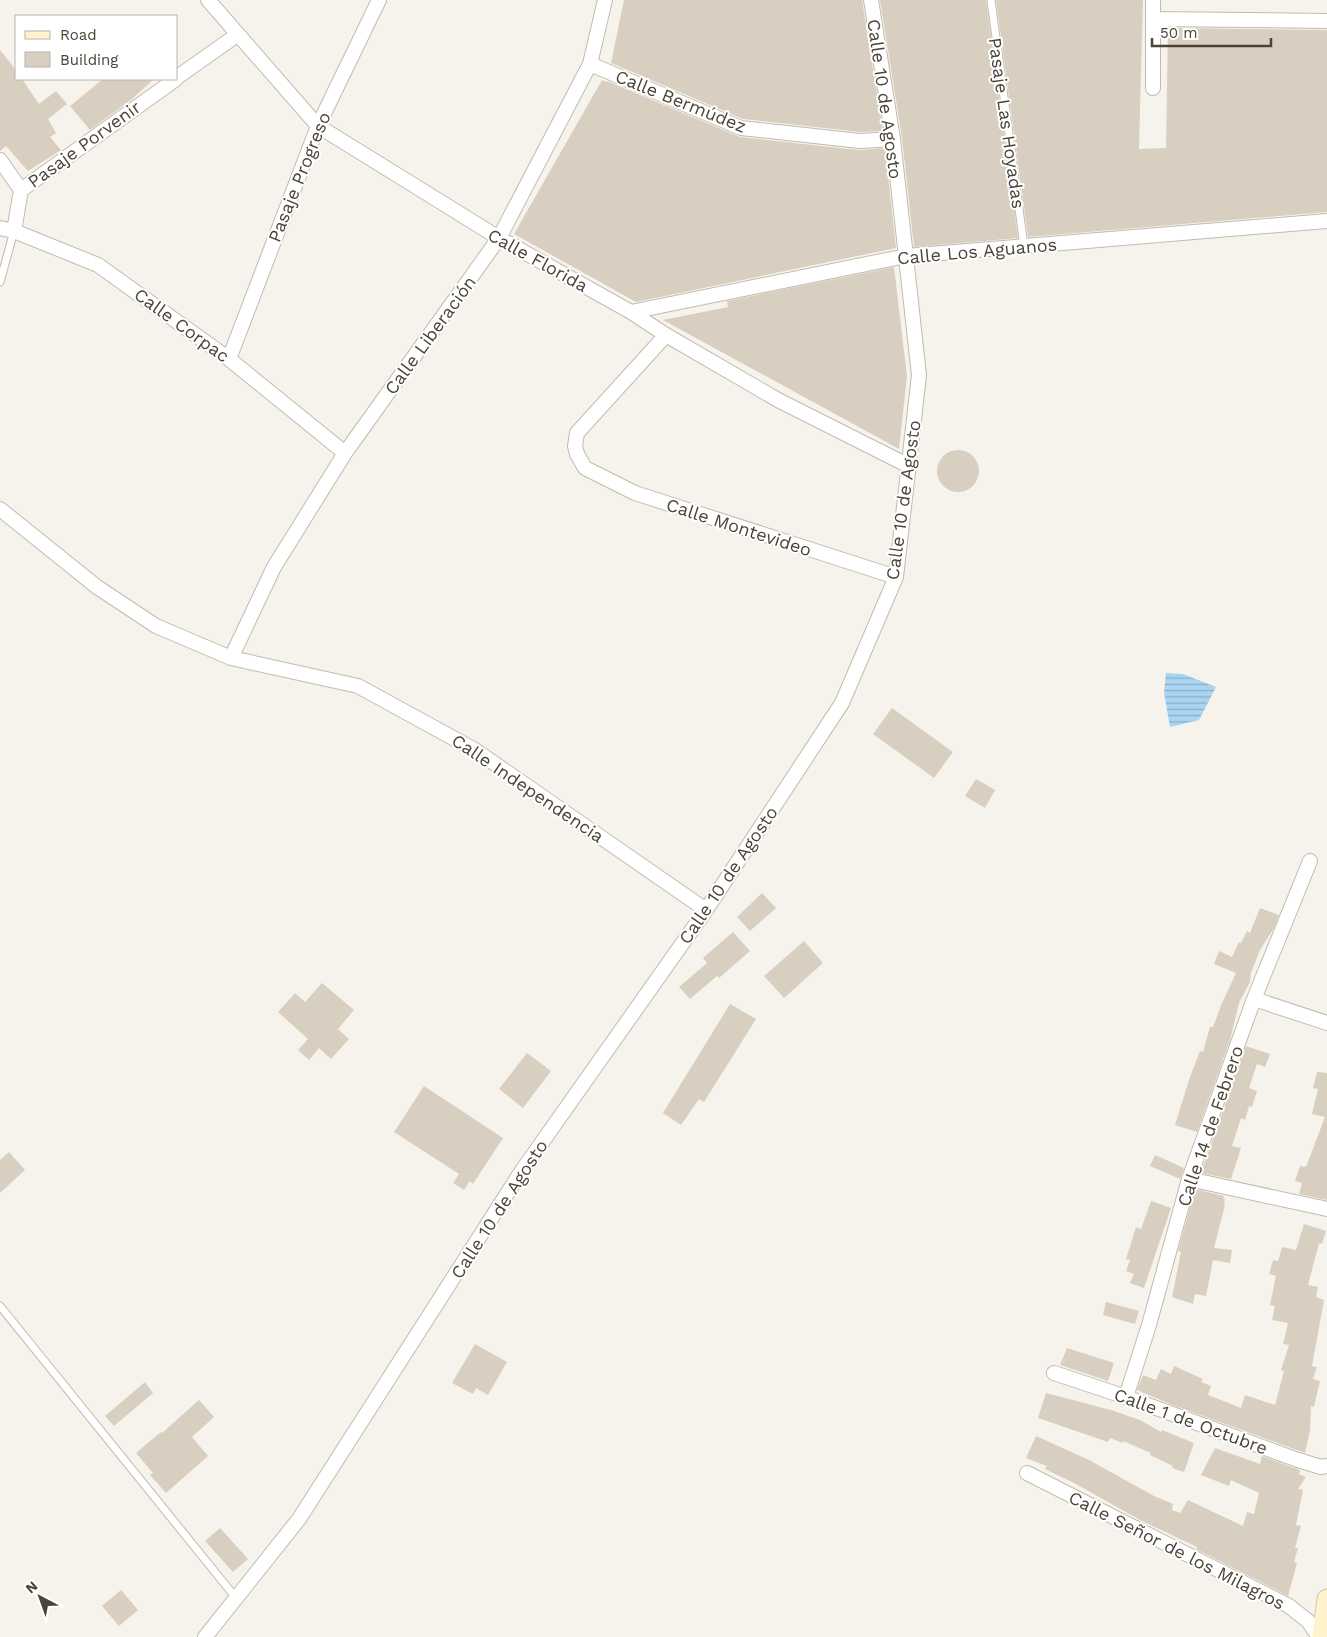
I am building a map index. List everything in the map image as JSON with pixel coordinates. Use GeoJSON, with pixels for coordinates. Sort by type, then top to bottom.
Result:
{"type":"FeatureCollection","features":[{"type":"Feature","properties":{"kind":"main road"},"geometry":{"type":"LineString","coordinates":[[1320,1637],[1327,1599]]}},
{"type":"Feature","properties":{"kind":"street","name":"Calle Florida"},"geometry":{"type":"LineString","coordinates":[[208,0],[318,126],[499,238],[632,312],[666,335],[778,400],[909,466]]}},
{"type":"Feature","properties":{"kind":"street","name":"Pasaje Progreso"},"geometry":{"type":"LineString","coordinates":[[229,359],[318,126],[379,0]]}},
{"type":"Feature","properties":{"kind":"street","name":"Calle Liberación"},"geometry":{"type":"LineString","coordinates":[[231,658],[274,568],[345,453],[499,238],[590,64],[605,0]]}},
{"type":"Feature","properties":{"kind":"street","name":"Calle 10 de Agosto"},"geometry":{"type":"LineString","coordinates":[[205,1637],[299,1519],[521,1172],[706,910],[842,703],[896,577],[919,375],[893,139],[871,0]]}},
{"type":"Feature","properties":{"kind":"street"},"geometry":{"type":"LineString","coordinates":[[1153,0],[1153,88]]}},
{"type":"Feature","properties":{"kind":"street"},"geometry":{"type":"LineString","coordinates":[[1153,19],[1327,21]]}},
{"type":"Feature","properties":{"kind":"street","name":"Pasaje Porvenir"},"geometry":{"type":"LineString","coordinates":[[178,78],[237,35]]}},
{"type":"Feature","properties":{"kind":"street","name":"Calle Bermúdez"},"geometry":{"type":"LineString","coordinates":[[590,64],[741,128],[860,141],[893,139]]}},
{"type":"Feature","properties":{"kind":"street","name":"Pasaje Porvenir"},"geometry":{"type":"LineString","coordinates":[[14,231],[21,190],[175,80]]}},
{"type":"Feature","properties":{"kind":"street"},"geometry":{"type":"LineString","coordinates":[[0,160],[21,190]]}},
{"type":"Feature","properties":{"kind":"street","name":"Calle Los Aguanos"},"geometry":{"type":"LineString","coordinates":[[632,312],[906,256],[1327,221]]}},
{"type":"Feature","properties":{"kind":"street","name":"Calle Corpac"},"geometry":{"type":"LineString","coordinates":[[0,228],[14,231],[98,265],[229,359],[345,453]]}},
{"type":"Feature","properties":{"kind":"street","name":"Calle Montevideo"},"geometry":{"type":"LineString","coordinates":[[666,335],[577,433],[575,446],[577,454],[586,468],[635,493],[896,577]]}},
{"type":"Feature","properties":{"kind":"street","name":"Calle Independencia"},"geometry":{"type":"LineString","coordinates":[[0,508],[96,587],[156,626],[231,658],[358,686],[476,750],[706,910]]}},
{"type":"Feature","properties":{"kind":"street","name":"Calle 14 de Febrero"},"geometry":{"type":"LineString","coordinates":[[1126,1396],[1149,1325],[1189,1179],[1254,999],[1310,861]]}},
{"type":"Feature","properties":{"kind":"street"},"geometry":{"type":"LineString","coordinates":[[1254,999],[1327,1023]]}},
{"type":"Feature","properties":{"kind":"street"},"geometry":{"type":"LineString","coordinates":[[1189,1179],[1327,1209]]}},
{"type":"Feature","properties":{"kind":"street","name":"Calle 1 de Octubre"},"geometry":{"type":"LineString","coordinates":[[1054,1373],[1126,1396],[1298,1460],[1321,1467],[1327,1466]]}},
{"type":"Feature","properties":{"kind":"street","name":"Calle Señor de los Milagros"},"geometry":{"type":"LineString","coordinates":[[1027,1473],[1289,1606],[1308,1621],[1320,1637]]}},
{"type":"Feature","properties":{"kind":"lane","name":"Pasaje Las Hoyadas"},"geometry":{"type":"LineString","coordinates":[[991,0],[1024,246]]}},
{"type":"Feature","properties":{"kind":"lane","name":"Pasaje Porvenir"},"geometry":{"type":"LineString","coordinates":[[0,282],[14,231]]}},
{"type":"Feature","properties":{"kind":"lane"},"geometry":{"type":"LineString","coordinates":[[0,1306],[236,1598]]}},
{"type":"Feature","properties":{"kind":"water"},"geometry":{"type":"Polygon","coordinates":[[[1166,673],[1183,674],[1216,687],[1199,720],[1170,727],[1164,693],[1166,673]]]}},
{"type":"Feature","properties":{"kind":"building"},"geometry":{"type":"Polygon","coordinates":[[[624,0],[862,0],[883,131],[860,132],[743,119],[611,63],[624,0]]]}},
{"type":"Feature","properties":{"kind":"building"},"geometry":{"type":"Polygon","coordinates":[[[880,0],[986,0],[1018,238],[914,247],[902,138],[880,0]]]}},
{"type":"Feature","properties":{"kind":"building"},"geometry":{"type":"Polygon","coordinates":[[[996,0],[1143,0],[1139,149],[1166,148],[1168,28],[1327,30],[1327,212],[1028,237],[996,0]]]}},
{"type":"Feature","properties":{"kind":"building"},"geometry":{"type":"Polygon","coordinates":[[[0,50],[15,69],[15,80],[23,80],[39,104],[56,91],[67,104],[48,119],[56,133],[50,137],[61,150],[28,171],[6,146],[0,151],[0,50]]]}},
{"type":"Feature","properties":{"kind":"building"},"geometry":{"type":"Polygon","coordinates":[[[102,80],[153,80],[132,99],[90,130],[70,106],[102,80]]]}},
{"type":"Feature","properties":{"kind":"building"},"geometry":{"type":"Polygon","coordinates":[[[602,80],[740,137],[859,150],[885,148],[896,248],[636,302],[514,234],[602,80]]]}},
{"type":"Feature","properties":{"kind":"building"},"geometry":{"type":"Polygon","coordinates":[[[894,267],[907,376],[899,449],[663,320],[728,307],[727,301],[894,267]]]}},
{"type":"Feature","properties":{"kind":"building"},"geometry":{"type":"Polygon","coordinates":[[[954,450],[962,450],[973,456],[979,471],[973,486],[962,492],[954,492],[943,486],[937,475],[937,467],[943,456],[954,450]]]}},
{"type":"Feature","properties":{"kind":"building"},"geometry":{"type":"Polygon","coordinates":[[[892,708],[953,752],[934,778],[873,734],[892,708]]]}},
{"type":"Feature","properties":{"kind":"building"},"geometry":{"type":"Polygon","coordinates":[[[976,779],[995,790],[985,808],[965,796],[976,779]]]}},
{"type":"Feature","properties":{"kind":"building"},"geometry":{"type":"Polygon","coordinates":[[[762,893],[776,908],[750,931],[737,917],[762,893]]]}},
{"type":"Feature","properties":{"kind":"building"},"geometry":{"type":"Polygon","coordinates":[[[1260,908],[1279,915],[1274,928],[1260,950],[1251,973],[1250,982],[1239,1003],[1230,1040],[1197,1132],[1175,1125],[1200,1051],[1203,1052],[1210,1027],[1213,1027],[1236,973],[1214,964],[1219,951],[1232,957],[1247,931],[1250,933],[1260,908]]]}},
{"type":"Feature","properties":{"kind":"building"},"geometry":{"type":"Polygon","coordinates":[[[733,932],[750,951],[719,978],[717,976],[690,999],[679,987],[707,963],[703,958],[733,932]]]}},
{"type":"Feature","properties":{"kind":"building"},"geometry":{"type":"Polygon","coordinates":[[[804,941],[823,963],[784,998],[764,976],[804,941]]]}},
{"type":"Feature","properties":{"kind":"building"},"geometry":{"type":"Polygon","coordinates":[[[322,983],[354,1010],[338,1029],[349,1039],[331,1059],[319,1048],[309,1060],[298,1050],[308,1039],[278,1012],[295,993],[305,1002],[322,983]]]}},
{"type":"Feature","properties":{"kind":"building"},"geometry":{"type":"Polygon","coordinates":[[[730,1004],[756,1019],[704,1102],[699,1099],[681,1125],[663,1113],[730,1004]]]}},
{"type":"Feature","properties":{"kind":"building"},"geometry":{"type":"Polygon","coordinates":[[[1246,1046],[1270,1054],[1265,1067],[1257,1064],[1249,1088],[1257,1091],[1252,1107],[1249,1106],[1245,1120],[1241,1118],[1232,1146],[1241,1148],[1231,1179],[1201,1173],[1246,1046]]]}},
{"type":"Feature","properties":{"kind":"building"},"geometry":{"type":"Polygon","coordinates":[[[527,1053],[551,1071],[523,1108],[499,1089],[527,1053]]]}},
{"type":"Feature","properties":{"kind":"building"},"geometry":{"type":"Polygon","coordinates":[[[1317,1072],[1327,1073],[1327,1200],[1299,1194],[1302,1183],[1295,1181],[1300,1166],[1306,1167],[1325,1117],[1312,1114],[1318,1089],[1313,1088],[1317,1072]]]}},
{"type":"Feature","properties":{"kind":"building"},"geometry":{"type":"Polygon","coordinates":[[[424,1086],[503,1138],[473,1184],[470,1181],[464,1190],[453,1183],[459,1174],[394,1132],[424,1086]]]}},
{"type":"Feature","properties":{"kind":"building"},"geometry":{"type":"Polygon","coordinates":[[[9,1152],[25,1170],[0,1193],[0,1160],[9,1152]]]}},
{"type":"Feature","properties":{"kind":"building"},"geometry":{"type":"Polygon","coordinates":[[[1155,1155],[1184,1168],[1180,1179],[1150,1166],[1155,1155]]]}},
{"type":"Feature","properties":{"kind":"building"},"geometry":{"type":"Polygon","coordinates":[[[1195,1189],[1224,1196],[1225,1205],[1214,1248],[1232,1250],[1230,1263],[1213,1260],[1206,1296],[1195,1294],[1193,1304],[1172,1297],[1181,1252],[1178,1251],[1195,1189]]]}},
{"type":"Feature","properties":{"kind":"building"},"geometry":{"type":"Polygon","coordinates":[[[1151,1201],[1171,1208],[1144,1288],[1130,1283],[1134,1274],[1126,1271],[1130,1260],[1126,1259],[1136,1227],[1141,1229],[1151,1201]]]}},
{"type":"Feature","properties":{"kind":"building"},"geometry":{"type":"Polygon","coordinates":[[[1304,1224],[1326,1231],[1322,1244],[1319,1243],[1308,1285],[1318,1287],[1316,1297],[1324,1300],[1312,1366],[1317,1367],[1313,1379],[1320,1381],[1314,1407],[1311,1406],[1310,1430],[1305,1453],[1170,1404],[1137,1390],[1143,1375],[1156,1380],[1161,1369],[1171,1374],[1174,1366],[1203,1379],[1201,1382],[1211,1386],[1208,1395],[1241,1408],[1245,1395],[1275,1405],[1284,1371],[1281,1370],[1289,1345],[1283,1344],[1288,1323],[1272,1320],[1275,1306],[1270,1305],[1276,1276],[1269,1274],[1273,1260],[1278,1261],[1282,1247],[1296,1250],[1304,1224]]]}},
{"type":"Feature","properties":{"kind":"building"},"geometry":{"type":"Polygon","coordinates":[[[1106,1302],[1139,1311],[1135,1324],[1103,1315],[1106,1302]]]}},
{"type":"Feature","properties":{"kind":"building"},"geometry":{"type":"Polygon","coordinates":[[[475,1344],[507,1362],[488,1395],[476,1388],[473,1394],[452,1383],[475,1344]]]}},
{"type":"Feature","properties":{"kind":"building"},"geometry":{"type":"Polygon","coordinates":[[[1067,1348],[1114,1363],[1108,1381],[1060,1365],[1067,1348]]]}},
{"type":"Feature","properties":{"kind":"building"},"geometry":{"type":"Polygon","coordinates":[[[145,1382],[153,1393],[114,1426],[105,1416],[145,1382]]]}},
{"type":"Feature","properties":{"kind":"building"},"geometry":{"type":"Polygon","coordinates":[[[1046,1393],[1111,1410],[1140,1420],[1161,1432],[1162,1430],[1194,1443],[1184,1472],[1172,1468],[1173,1466],[1150,1455],[1151,1453],[1123,1441],[1123,1443],[1110,1438],[1108,1442],[1038,1418],[1046,1393]]]}},
{"type":"Feature","properties":{"kind":"building"},"geometry":{"type":"Polygon","coordinates":[[[199,1400],[214,1417],[192,1437],[208,1456],[166,1493],[150,1475],[153,1473],[136,1453],[199,1400]]]}},
{"type":"Feature","properties":{"kind":"building"},"geometry":{"type":"Polygon","coordinates":[[[1036,1436],[1089,1460],[1154,1496],[1173,1504],[1172,1510],[1180,1513],[1188,1500],[1243,1526],[1247,1512],[1254,1514],[1259,1493],[1231,1480],[1229,1486],[1201,1475],[1215,1448],[1260,1464],[1262,1456],[1300,1470],[1299,1474],[1306,1477],[1298,1489],[1303,1490],[1296,1525],[1301,1526],[1295,1548],[1298,1548],[1294,1562],[1297,1563],[1288,1596],[1045,1469],[1047,1466],[1026,1458],[1036,1436]]]}},
{"type":"Feature","properties":{"kind":"building"},"geometry":{"type":"Polygon","coordinates":[[[220,1528],[248,1559],[233,1572],[205,1541],[220,1528]]]}},
{"type":"Feature","properties":{"kind":"building"},"geometry":{"type":"Polygon","coordinates":[[[121,1590],[138,1610],[119,1626],[102,1606],[121,1590]]]}}]}
